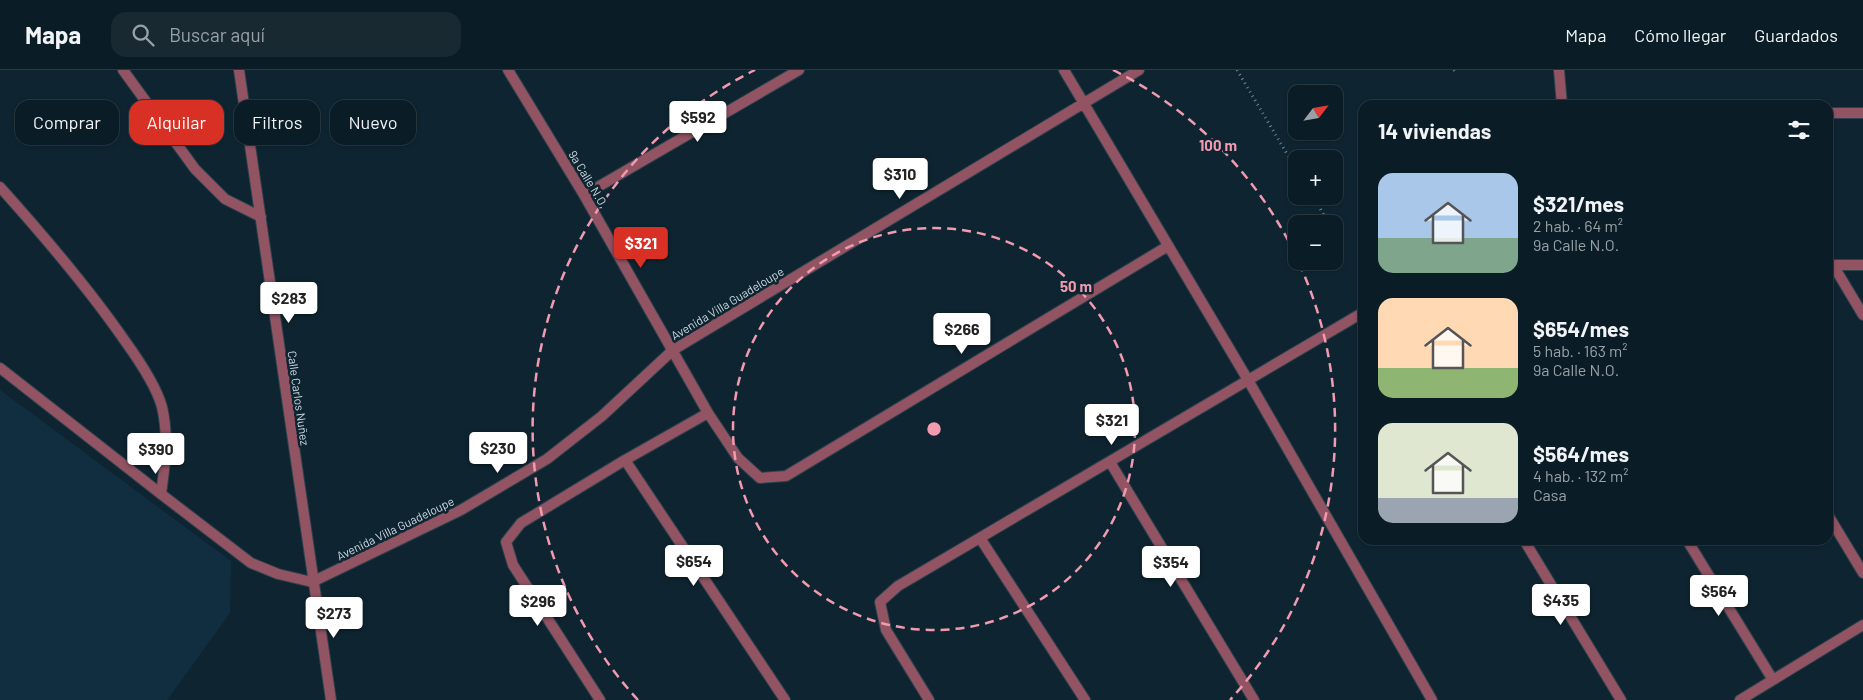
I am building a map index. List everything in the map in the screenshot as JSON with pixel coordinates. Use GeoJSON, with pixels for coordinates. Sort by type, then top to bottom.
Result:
{"type":"FeatureCollection","features":[{"type":"Feature","properties":{"kind":"street"},"geometry":{"type":"LineString","coordinates":[[123,70],[195,169],[225,198],[261,217]]}},
{"type":"Feature","properties":{"kind":"street","name":"Calle Carlos Nuñez"},"geometry":{"type":"LineString","coordinates":[[239,70],[312,582],[331,700]]}},
{"type":"Feature","properties":{"kind":"street","name":"9a Calle N.O."},"geometry":{"type":"LineString","coordinates":[[508,70],[584,195],[674,350],[708,413],[738,458],[760,478],[786,476],[1168,246]]}},
{"type":"Feature","properties":{"kind":"street"},"geometry":{"type":"LineString","coordinates":[[584,195],[799,70]]}},
{"type":"Feature","properties":{"kind":"street"},"geometry":{"type":"LineString","coordinates":[[1064,70],[1248,380],[1432,700]]}},
{"type":"Feature","properties":{"kind":"street","name":"Avenida Villa Guadeloupe"},"geometry":{"type":"LineString","coordinates":[[312,582],[461,510],[546,459],[602,416],[674,350],[1139,70]]}},
{"type":"Feature","properties":{"kind":"street"},"geometry":{"type":"LineString","coordinates":[[1559,70],[1562,100]]}},
{"type":"Feature","properties":{"kind":"street"},"geometry":{"type":"LineString","coordinates":[[1833,113],[1863,113]]}},
{"type":"Feature","properties":{"kind":"street"},"geometry":{"type":"LineString","coordinates":[[0,187],[43,235],[103,309],[144,367],[162,406],[167,453],[161,494]]}},
{"type":"Feature","properties":{"kind":"street"},"geometry":{"type":"LineString","coordinates":[[1833,265],[1863,265]]}},
{"type":"Feature","properties":{"kind":"street"},"geometry":{"type":"LineString","coordinates":[[1833,270],[1863,315]]}},
{"type":"Feature","properties":{"kind":"street"},"geometry":{"type":"LineString","coordinates":[[929,700],[886,630],[880,602],[898,586],[1358,315]]}},
{"type":"Feature","properties":{"kind":"street"},"geometry":{"type":"LineString","coordinates":[[0,368],[251,562],[278,574],[312,582]]}},
{"type":"Feature","properties":{"kind":"street"},"geometry":{"type":"LineString","coordinates":[[600,700],[512,565],[506,542],[521,523],[624,460],[708,413]]}},
{"type":"Feature","properties":{"kind":"street"},"geometry":{"type":"LineString","coordinates":[[624,460],[785,700]]}},
{"type":"Feature","properties":{"kind":"street"},"geometry":{"type":"LineString","coordinates":[[1110,462],[1254,700]]}},
{"type":"Feature","properties":{"kind":"street"},"geometry":{"type":"LineString","coordinates":[[1833,522],[1863,573]]}},
{"type":"Feature","properties":{"kind":"street"},"geometry":{"type":"LineString","coordinates":[[980,538],[1085,700]]}},
{"type":"Feature","properties":{"kind":"street"},"geometry":{"type":"LineString","coordinates":[[1527,545],[1620,700]]}},
{"type":"Feature","properties":{"kind":"street"},"geometry":{"type":"LineString","coordinates":[[1690,545],[1773,680]]}},
{"type":"Feature","properties":{"kind":"street"},"geometry":{"type":"LineString","coordinates":[[1740,700],[1863,625]]}},
{"type":"Feature","properties":{"kind":"path"},"geometry":{"type":"LineString","coordinates":[[1237,70],[1288,156]]}},
{"type":"Feature","properties":{"kind":"shaded area"},"geometry":{"type":"Polygon","coordinates":[[[0,390],[231,561],[230,613],[167,700],[0,700],[0,390]]]}}]}
